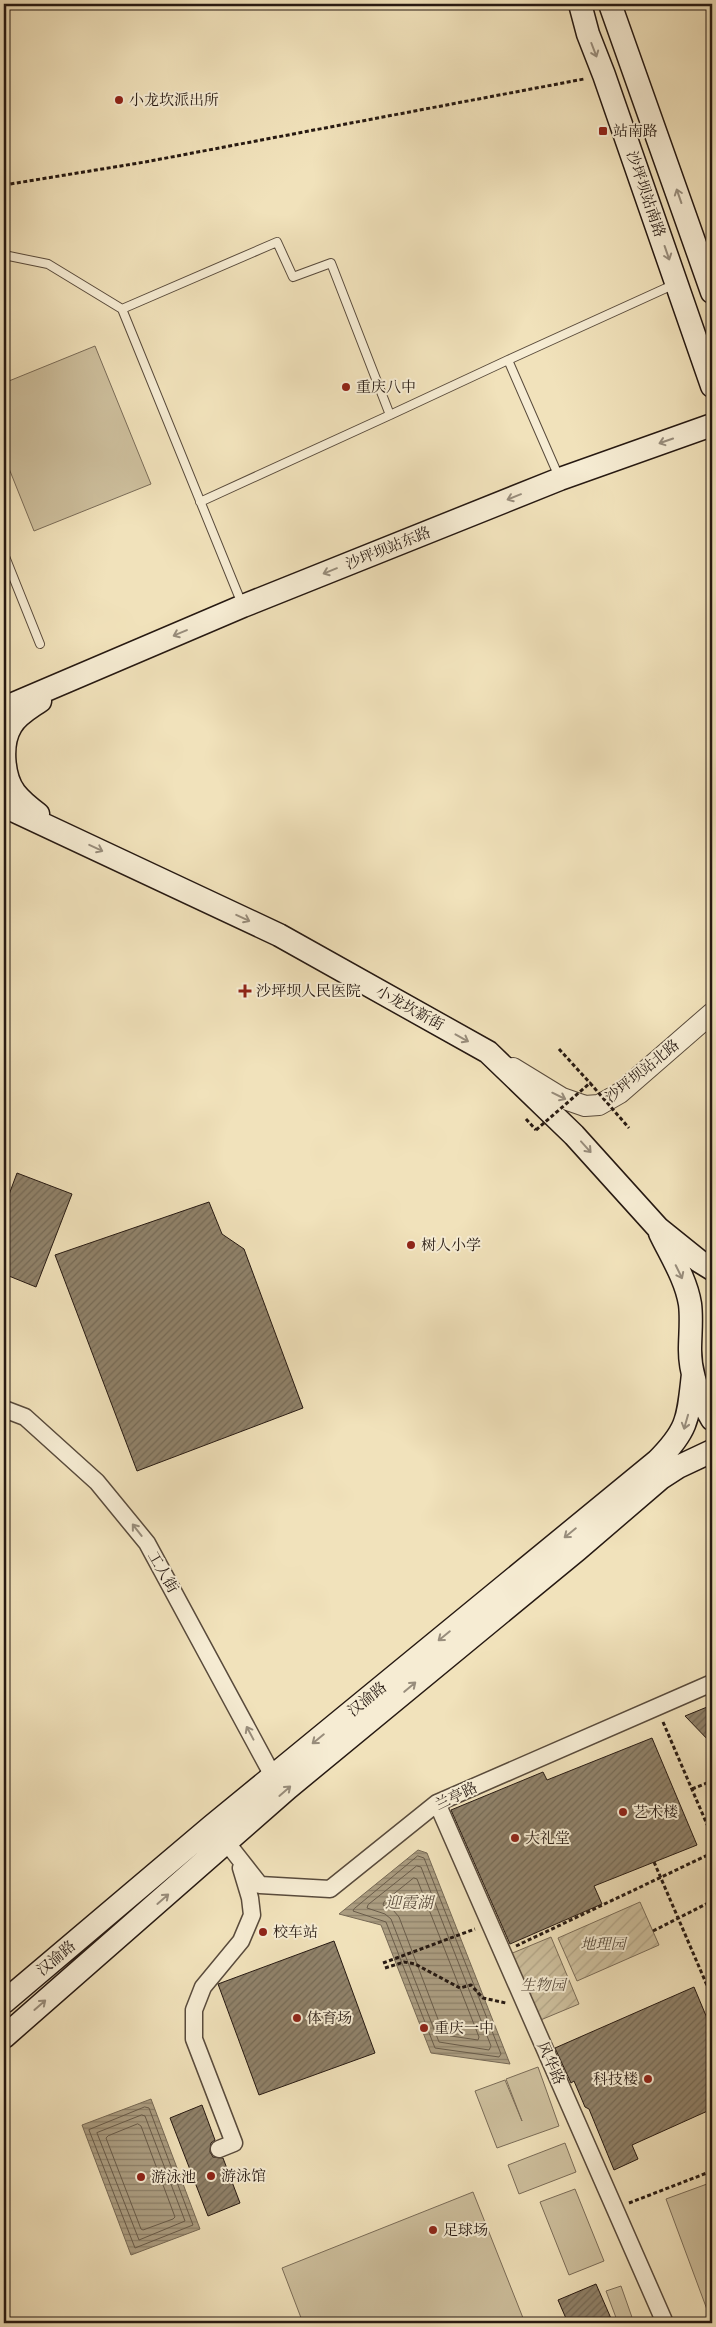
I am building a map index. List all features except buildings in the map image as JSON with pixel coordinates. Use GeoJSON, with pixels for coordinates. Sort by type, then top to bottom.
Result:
{"type":"FeatureCollection","features":[{"type":"Feature","properties":{"kind":"main road","name":"沙坪坝站南路"},"geometry":{"type":"LineString","coordinates":[[580,4],[588,34],[712,386]]}},
{"type":"Feature","properties":{"kind":"main road","name":"沙坪坝站南路"},"geometry":{"type":"LineString","coordinates":[[610,4],[712,292]]}},
{"type":"Feature","properties":{"kind":"main road","name":"沙坪坝站东路"},"geometry":{"type":"LineString","coordinates":[[68,682],[243,606],[560,479],[712,425]]}},
{"type":"Feature","properties":{"kind":"main road"},"geometry":{"type":"LineString","coordinates":[[4,708],[68,682]]}},
{"type":"Feature","properties":{"kind":"main road"},"geometry":{"type":"LineString","coordinates":[[64,833],[24,804],[14,792],[7,774],[5,743],[11,726],[25,712],[68,682]]}},
{"type":"Feature","properties":{"kind":"main road","name":"小龙坎新街"},"geometry":{"type":"LineString","coordinates":[[4,806],[279,935],[488,1052],[574,1135],[658,1228],[712,1269]]}},
{"type":"Feature","properties":{"kind":"main road","name":"小龙坎新街"},"geometry":{"type":"LineString","coordinates":[[658,1228],[685,1284],[690,1304],[690,1352],[693,1374],[700,1396],[712,1419]]}},
{"type":"Feature","properties":{"kind":"main road","name":"汉渝路"},"geometry":{"type":"LineString","coordinates":[[4,2002],[273,1776],[657,1462],[672,1446],[683,1430],[688,1413],[693,1374]]}},
{"type":"Feature","properties":{"kind":"main road","name":"汉渝路"},"geometry":{"type":"LineString","coordinates":[[4,2038],[232,1849],[288,1788],[570,1556],[661,1478],[678,1467],[712,1451]]}},
{"type":"Feature","properties":{"kind":"street","name":"沙坪坝站北路"},"geometry":{"type":"LineString","coordinates":[[488,1052],[562,1098],[585,1106],[599,1106],[620,1093],[712,1013]]}},
{"type":"Feature","properties":{"kind":"street","name":"工人街"},"geometry":{"type":"LineString","coordinates":[[4,1409],[25,1417],[96,1482],[146,1542],[273,1776]]}},
{"type":"Feature","properties":{"kind":"street","name":"兰亭路"},"geometry":{"type":"LineString","coordinates":[[232,1849],[260,1885],[330,1889],[437,1803],[712,1683]]}},
{"type":"Feature","properties":{"kind":"street","name":"风华路"},"geometry":{"type":"LineString","coordinates":[[437,1803],[666,2323]]}},
{"type":"Feature","properties":{"kind":"street"},"geometry":{"type":"LineString","coordinates":[[219,2149],[234,2143],[194,2040],[194,2010],[203,1987],[241,1941],[252,1915],[250,1898],[232,1849]]}},
{"type":"Feature","properties":{"kind":"lane"},"geometry":{"type":"LineString","coordinates":[[122,309],[277,242],[292,276],[331,262],[390,415]]}},
{"type":"Feature","properties":{"kind":"lane"},"geometry":{"type":"LineString","coordinates":[[4,255],[48,264],[122,309],[243,606]]}},
{"type":"Feature","properties":{"kind":"lane"},"geometry":{"type":"LineString","coordinates":[[200,502],[677,283]]}},
{"type":"Feature","properties":{"kind":"lane"},"geometry":{"type":"LineString","coordinates":[[508,360],[560,479]]}},
{"type":"Feature","properties":{"kind":"lane"},"geometry":{"type":"LineString","coordinates":[[4,554],[40,644]]}},
{"type":"Feature","properties":{"kind":"path"},"geometry":{"type":"LineString","coordinates":[[4,185],[145,162],[604,75]]}},
{"type":"Feature","properties":{"kind":"path"},"geometry":{"type":"LineString","coordinates":[[559,1049],[630,1128]]}},
{"type":"Feature","properties":{"kind":"path"},"geometry":{"type":"LineString","coordinates":[[536,1130],[590,1083]]}},
{"type":"Feature","properties":{"kind":"path"},"geometry":{"type":"LineString","coordinates":[[656,1708],[712,1836]]}},
{"type":"Feature","properties":{"kind":"path"},"geometry":{"type":"LineString","coordinates":[[692,1790],[712,1781]]}},
{"type":"Feature","properties":{"kind":"path"},"geometry":{"type":"LineString","coordinates":[[503,1952],[712,1853]]}},
{"type":"Feature","properties":{"kind":"path"},"geometry":{"type":"LineString","coordinates":[[654,1862],[712,1997]]}},
{"type":"Feature","properties":{"kind":"path"},"geometry":{"type":"LineString","coordinates":[[653,1931],[712,1901]]}},
{"type":"Feature","properties":{"kind":"path"},"geometry":{"type":"LineString","coordinates":[[383,1963],[462,1934]]}},
{"type":"Feature","properties":{"kind":"path"},"geometry":{"type":"LineString","coordinates":[[385,1968],[404,1962],[415,1964],[460,1988],[471,1985],[483,1998],[515,2004]]}},
{"type":"Feature","properties":{"kind":"path"},"geometry":{"type":"LineString","coordinates":[[615,2208],[712,2170]]}},
{"type":"Feature","properties":{"kind":"green space"},"geometry":{"type":"Polygon","coordinates":[[[95,346],[151,484],[34,531],[4,456],[4,383],[95,346]]]}},
{"type":"Feature","properties":{"kind":"green space","name":"地理园"},"geometry":{"type":"Polygon","coordinates":[[[640,1902],[659,1945],[577,1981],[558,1938],[640,1902]]]}},
{"type":"Feature","properties":{"kind":"green space","name":"生物园"},"geometry":{"type":"Polygon","coordinates":[[[551,1937],[579,2004],[531,2024],[503,1957],[551,1937]]]}},
{"type":"Feature","properties":{"kind":"green space"},"geometry":{"type":"Polygon","coordinates":[[[538,2067],[559,2126],[497,2148],[475,2091],[505,2080],[522,2121],[506,2079],[538,2067]]]}},
{"type":"Feature","properties":{"kind":"green space"},"geometry":{"type":"Polygon","coordinates":[[[565,2143],[576,2172],[519,2194],[508,2165],[565,2143]]]}},
{"type":"Feature","properties":{"kind":"green space"},"geometry":{"type":"Polygon","coordinates":[[[707,2184],[712,2199],[712,2323],[666,2199],[707,2184]]]}},
{"type":"Feature","properties":{"kind":"green space"},"geometry":{"type":"Polygon","coordinates":[[[575,2189],[604,2261],[569,2275],[540,2202],[575,2189]]]}},
{"type":"Feature","properties":{"kind":"green space","name":"足球场"},"geometry":{"type":"Polygon","coordinates":[[[473,2192],[525,2323],[303,2323],[282,2268],[473,2192]]]}},
{"type":"Feature","properties":{"kind":"green space"},"geometry":{"type":"Polygon","coordinates":[[[621,2286],[634,2323],[618,2323],[606,2291],[621,2286]]]}},
{"type":"Feature","properties":{"kind":"water","name":"迎霞湖"},"geometry":{"type":"Polygon","coordinates":[[[418,1850],[427,1853],[510,2064],[431,2053],[381,1925],[339,1914],[418,1850]]]}},
{"type":"Feature","properties":{"kind":"water","name":"游泳池"},"geometry":{"type":"Polygon","coordinates":[[[151,2099],[200,2229],[131,2255],[82,2125],[151,2099]]]}},
{"type":"Feature","properties":{"kind":"place","name":"小龙坎派出所"},"geometry":{"type":"Point","coordinates":[119,100]}},
{"type":"Feature","properties":{"kind":"place","name":"站南路"},"geometry":{"type":"Point","coordinates":[603,131]}},
{"type":"Feature","properties":{"kind":"place","name":"重庆八中"},"geometry":{"type":"Point","coordinates":[346,387]}},
{"type":"Feature","properties":{"kind":"place","name":"沙坪坝人民医院"},"geometry":{"type":"Point","coordinates":[245,991]}},
{"type":"Feature","properties":{"kind":"place","name":"树人小学"},"geometry":{"type":"Point","coordinates":[411,1245]}},
{"type":"Feature","properties":{"kind":"place","name":"艺术楼"},"geometry":{"type":"Point","coordinates":[623,1812]}},
{"type":"Feature","properties":{"kind":"place","name":"大礼堂"},"geometry":{"type":"Point","coordinates":[515,1838]}},
{"type":"Feature","properties":{"kind":"place","name":"校车站"},"geometry":{"type":"Point","coordinates":[263,1932]}},
{"type":"Feature","properties":{"kind":"place","name":"体育场"},"geometry":{"type":"Point","coordinates":[297,2018]}},
{"type":"Feature","properties":{"kind":"place","name":"重庆一中"},"geometry":{"type":"Point","coordinates":[424,2028]}},
{"type":"Feature","properties":{"kind":"place","name":"科技楼"},"geometry":{"type":"Point","coordinates":[648,2079]}},
{"type":"Feature","properties":{"kind":"place","name":"游泳馆"},"geometry":{"type":"Point","coordinates":[211,2176]}},
{"type":"Feature","properties":{"kind":"place","name":"游泳池"},"geometry":{"type":"Point","coordinates":[141,2177]}},
{"type":"Feature","properties":{"kind":"place","name":"足球场"},"geometry":{"type":"Point","coordinates":[433,2230]}}]}
